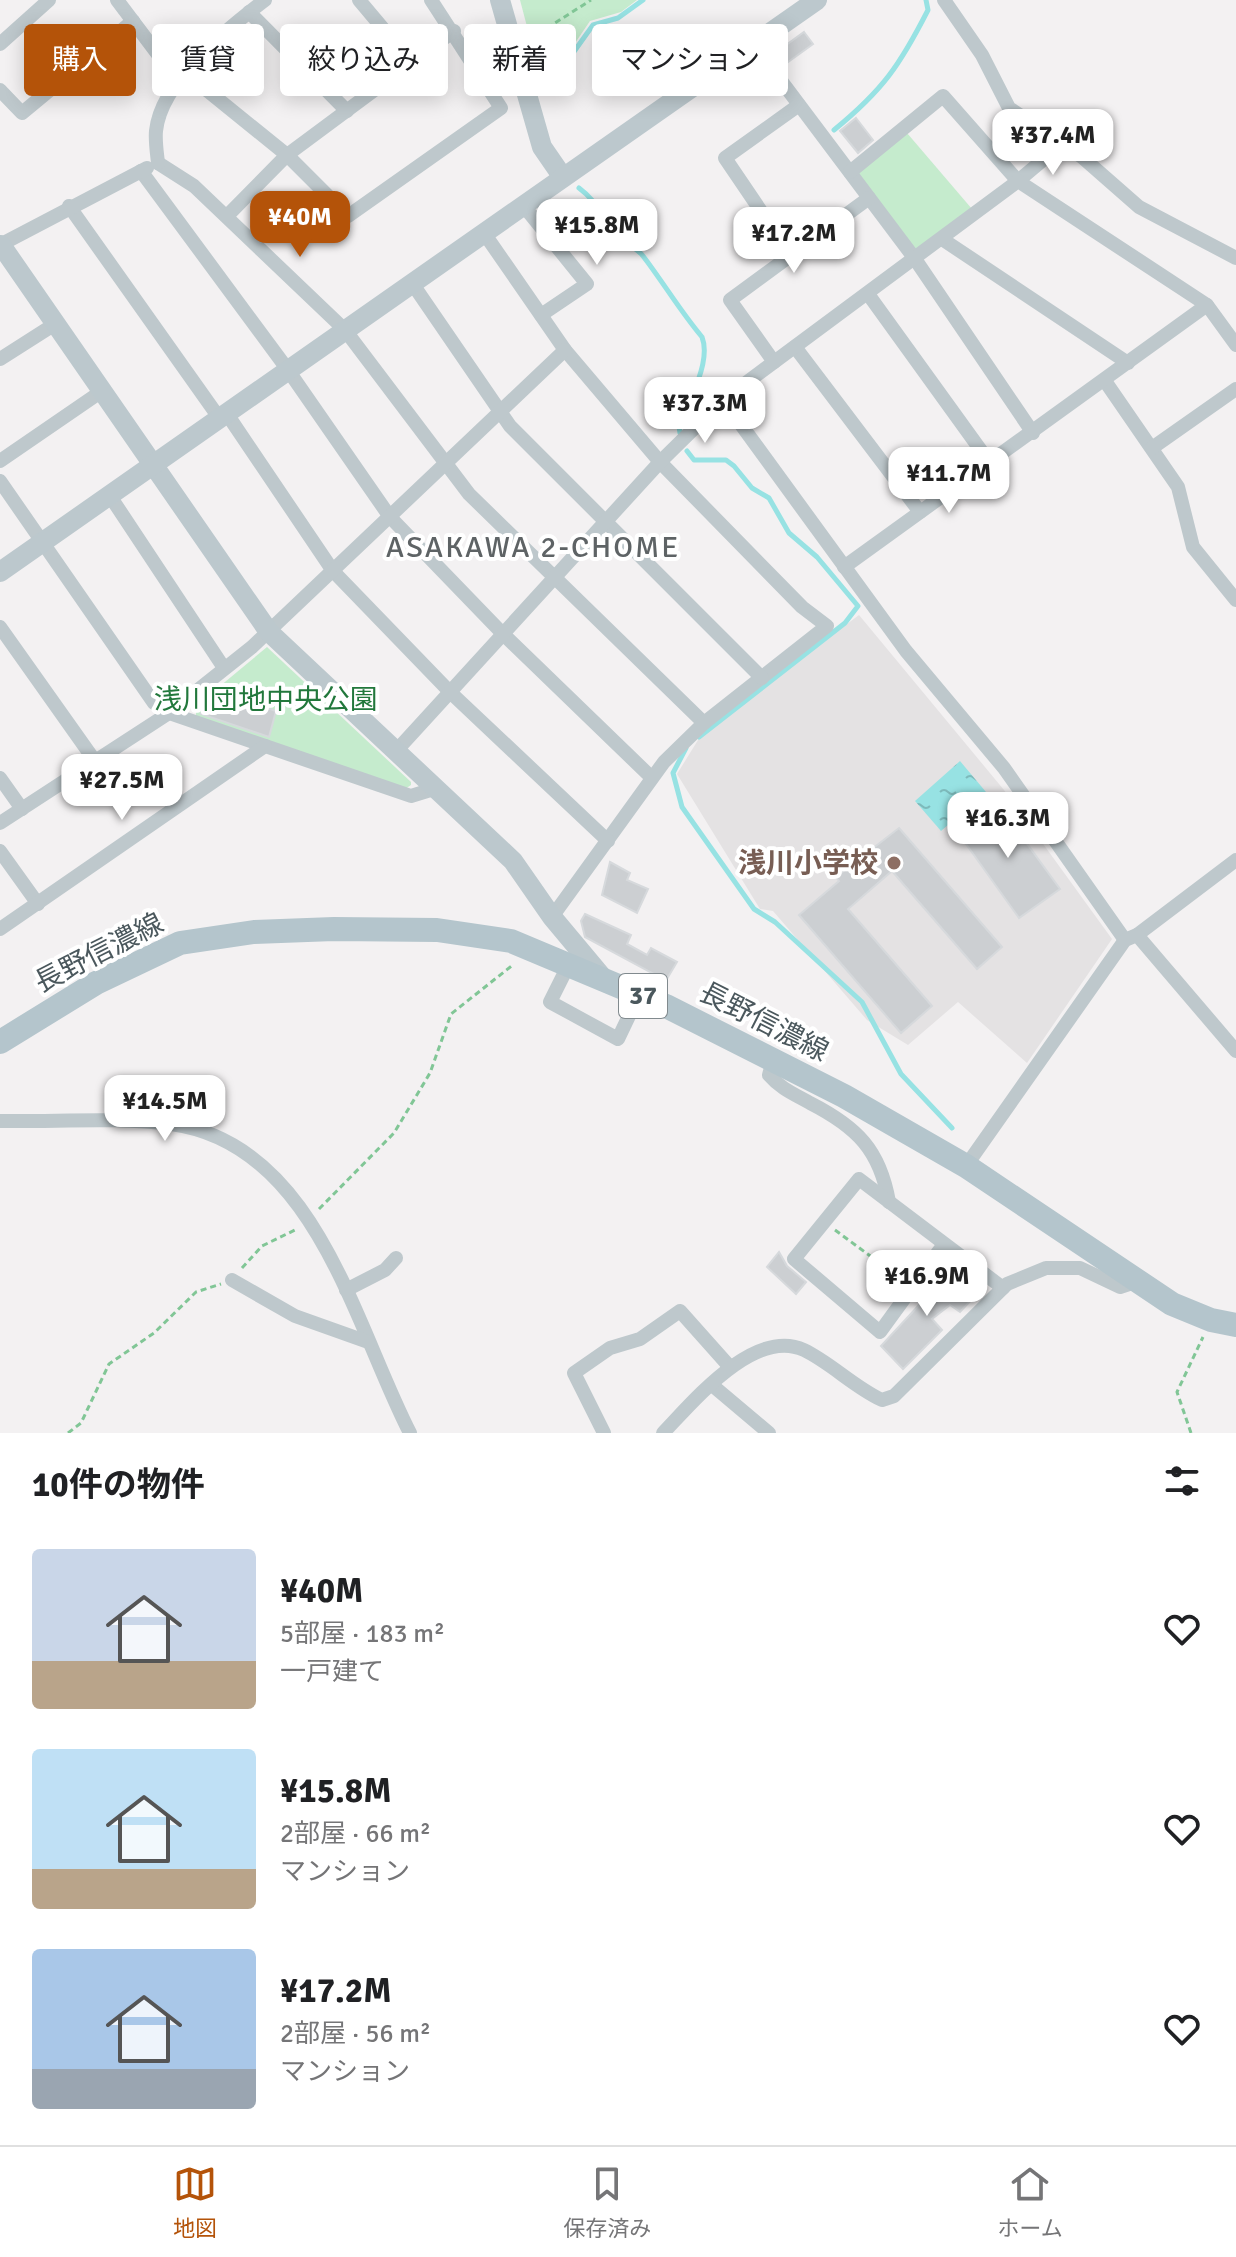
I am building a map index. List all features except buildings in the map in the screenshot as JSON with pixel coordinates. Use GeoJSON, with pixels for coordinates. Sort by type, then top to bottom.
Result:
{"type":"FeatureCollection","features":[{"type":"Feature","properties":{"kind":"main road","name":"長野信濃線"},"geometry":{"type":"LineString","coordinates":[[0,1042],[96,983],[180,943],[254,932],[437,930],[511,941],[603,978],[773,1060],[966,1166],[1172,1304],[1230,1322]]}},
{"type":"Feature","properties":{"kind":"street"},"geometry":{"type":"LineString","coordinates":[[0,44],[49,0]]}},
{"type":"Feature","properties":{"kind":"street"},"geometry":{"type":"LineString","coordinates":[[235,24],[265,0]]}},
{"type":"Feature","properties":{"kind":"street"},"geometry":{"type":"LineString","coordinates":[[359,0],[379,24]]}},
{"type":"Feature","properties":{"kind":"street"},"geometry":{"type":"LineString","coordinates":[[431,0],[464,47]]}},
{"type":"Feature","properties":{"kind":"street"},"geometry":{"type":"LineString","coordinates":[[500,0],[506,24]]}},
{"type":"Feature","properties":{"kind":"street"},"geometry":{"type":"LineString","coordinates":[[785,24],[817,0]]}},
{"type":"Feature","properties":{"kind":"street"},"geometry":{"type":"LineString","coordinates":[[944,0],[982,55],[1009,108],[1062,144],[1139,207],[1236,258]]}},
{"type":"Feature","properties":{"kind":"street"},"geometry":{"type":"LineString","coordinates":[[123,2],[133,21],[152,43]]}},
{"type":"Feature","properties":{"kind":"street"},"geometry":{"type":"LineString","coordinates":[[249,12],[347,111]]}},
{"type":"Feature","properties":{"kind":"street"},"geometry":{"type":"LineString","coordinates":[[0,90],[22,113],[133,21]]}},
{"type":"Feature","properties":{"kind":"street"},"geometry":{"type":"LineString","coordinates":[[448,36],[454,31]]}},
{"type":"Feature","properties":{"kind":"street"},"geometry":{"type":"LineString","coordinates":[[788,90],[915,259],[1033,433]]}},
{"type":"Feature","properties":{"kind":"street"},"geometry":{"type":"LineString","coordinates":[[158,163],[156,131],[173,96]]}},
{"type":"Feature","properties":{"kind":"street"},"geometry":{"type":"LineString","coordinates":[[208,96],[287,155],[348,216],[501,108],[494,96]]}},
{"type":"Feature","properties":{"kind":"street"},"geometry":{"type":"LineString","coordinates":[[227,216],[287,155],[367,96]]}},
{"type":"Feature","properties":{"kind":"street"},"geometry":{"type":"LineString","coordinates":[[526,96],[542,147],[562,176]]}},
{"type":"Feature","properties":{"kind":"street"},"geometry":{"type":"LineString","coordinates":[[0,572],[562,176],[681,96]]}},
{"type":"Feature","properties":{"kind":"street"},"geometry":{"type":"LineString","coordinates":[[850,172],[943,96],[1018,181],[1207,305],[1236,345]]}},
{"type":"Feature","properties":{"kind":"street"},"geometry":{"type":"LineString","coordinates":[[790,254],[725,158],[799,105]]}},
{"type":"Feature","properties":{"kind":"street"},"geometry":{"type":"LineString","coordinates":[[397,750],[660,462],[723,400],[942,239],[1062,144]]}},
{"type":"Feature","properties":{"kind":"street"},"geometry":{"type":"LineString","coordinates":[[158,163],[69,206],[2,250],[269,632],[513,861],[552,917],[603,978]]}},
{"type":"Feature","properties":{"kind":"street"},"geometry":{"type":"LineString","coordinates":[[158,163],[194,186],[345,330],[444,465],[553,579],[704,723]]}},
{"type":"Feature","properties":{"kind":"street"},"geometry":{"type":"LineString","coordinates":[[141,171],[288,370],[390,517],[503,634],[651,777]]}},
{"type":"Feature","properties":{"kind":"street"},"geometry":{"type":"LineString","coordinates":[[774,362],[730,300],[869,198]]}},
{"type":"Feature","properties":{"kind":"street"},"geometry":{"type":"LineString","coordinates":[[523,205],[587,284],[541,315]]}},
{"type":"Feature","properties":{"kind":"street"},"geometry":{"type":"LineString","coordinates":[[69,206],[333,571],[450,692],[608,841]]}},
{"type":"Feature","properties":{"kind":"street"},"geometry":{"type":"LineString","coordinates":[[484,233],[565,350],[660,462],[802,607],[827,626],[704,723],[651,777],[552,917]]}},
{"type":"Feature","properties":{"kind":"street"},"geometry":{"type":"LineString","coordinates":[[942,239],[1128,363]]}},
{"type":"Feature","properties":{"kind":"street"},"geometry":{"type":"LineString","coordinates":[[412,283],[510,426],[762,678]]}},
{"type":"Feature","properties":{"kind":"street"},"geometry":{"type":"LineString","coordinates":[[868,294],[990,463]]}},
{"type":"Feature","properties":{"kind":"street"},"geometry":{"type":"LineString","coordinates":[[844,567],[1207,305]]}},
{"type":"Feature","properties":{"kind":"street"},"geometry":{"type":"LineString","coordinates":[[0,359],[55,324]]}},
{"type":"Feature","properties":{"kind":"street"},"geometry":{"type":"LineString","coordinates":[[795,347],[920,512]]}},
{"type":"Feature","properties":{"kind":"street"},"geometry":{"type":"LineString","coordinates":[[0,823],[169,713],[269,632],[565,350]]}},
{"type":"Feature","properties":{"kind":"street"},"geometry":{"type":"LineString","coordinates":[[1105,381],[1178,487],[1193,547],[1236,600]]}},
{"type":"Feature","properties":{"kind":"street"},"geometry":{"type":"LineString","coordinates":[[1152,448],[1236,389]]}},
{"type":"Feature","properties":{"kind":"street"},"geometry":{"type":"LineString","coordinates":[[0,461],[102,391]]}},
{"type":"Feature","properties":{"kind":"street"},"geometry":{"type":"LineString","coordinates":[[723,400],[906,651],[1004,768],[1131,937],[1236,1051]]}},
{"type":"Feature","properties":{"kind":"street"},"geometry":{"type":"LineString","coordinates":[[0,481],[154,703],[169,713],[411,796],[437,788]]}},
{"type":"Feature","properties":{"kind":"street"},"geometry":{"type":"LineString","coordinates":[[110,496],[224,668]]}},
{"type":"Feature","properties":{"kind":"street"},"geometry":{"type":"LineString","coordinates":[[0,627],[95,761]]}},
{"type":"Feature","properties":{"kind":"street"},"geometry":{"type":"LineString","coordinates":[[0,929],[265,746]]}},
{"type":"Feature","properties":{"kind":"street"},"geometry":{"type":"LineString","coordinates":[[0,778],[22,809]]}},
{"type":"Feature","properties":{"kind":"street"},"geometry":{"type":"LineString","coordinates":[[0,851],[38,904]]}},
{"type":"Feature","properties":{"kind":"street"},"geometry":{"type":"LineString","coordinates":[[966,1166],[1131,937],[1236,860]]}},
{"type":"Feature","properties":{"kind":"street"},"geometry":{"type":"LineString","coordinates":[[569,964],[550,1002],[618,1039],[639,995]]}},
{"type":"Feature","properties":{"kind":"street"},"geometry":{"type":"LineString","coordinates":[[773,1060],[769,1075],[781,1089],[842,1122],[871,1146],[884,1173],[889,1202]]}},
{"type":"Feature","properties":{"kind":"street"},"geometry":{"type":"LineString","coordinates":[[0,1121],[172,1124],[241,1147],[266,1166],[311,1223],[346,1290],[410,1433]]}},
{"type":"Feature","properties":{"kind":"street"},"geometry":{"type":"LineString","coordinates":[[944,1244],[880,1332],[794,1259],[859,1179],[1003,1288]]}},
{"type":"Feature","properties":{"kind":"street"},"geometry":{"type":"LineString","coordinates":[[346,1290],[385,1270],[396,1258]]}},
{"type":"Feature","properties":{"kind":"street"},"geometry":{"type":"LineString","coordinates":[[663,1433],[729,1366],[764,1350],[785,1346],[803,1350],[856,1388],[882,1400],[894,1396],[1003,1288],[1046,1268],[1080,1268],[1120,1287],[1135,1282]]}},
{"type":"Feature","properties":{"kind":"street"},"geometry":{"type":"LineString","coordinates":[[232,1280],[295,1316],[368,1342]]}},
{"type":"Feature","properties":{"kind":"street"},"geometry":{"type":"LineString","coordinates":[[604,1433],[574,1373],[610,1348],[640,1339],[680,1311],[729,1366]]}},
{"type":"Feature","properties":{"kind":"street"},"geometry":{"type":"LineString","coordinates":[[712,1385],[769,1433]]}},
{"type":"Feature","properties":{"kind":"path"},"geometry":{"type":"LineString","coordinates":[[561,24],[591,0]]}},
{"type":"Feature","properties":{"kind":"path"},"geometry":{"type":"LineString","coordinates":[[68,1433],[81,1423],[109,1364],[154,1333],[196,1292],[232,1280],[262,1246],[311,1223],[316,1211],[394,1133],[430,1073],[451,1014],[534,950]]}},
{"type":"Feature","properties":{"kind":"path"},"geometry":{"type":"LineString","coordinates":[[824,1221],[912,1288]]}},
{"type":"Feature","properties":{"kind":"path"},"geometry":{"type":"LineString","coordinates":[[1191,1433],[1177,1392],[1230,1322]]}},
{"type":"Feature","properties":{"kind":"shaded area","name":"浅川小学校"},"geometry":{"type":"Polygon","coordinates":[[[859,615],[1004,790],[1112,939],[1027,1063],[958,1002],[908,1045],[867,1020],[773,911],[760,909],[677,774],[703,732],[859,615]]]}},
{"type":"Feature","properties":{"kind":"green space"},"geometry":{"type":"Polygon","coordinates":[[[520,0],[637,0],[621,12],[590,21],[576,42],[576,24],[526,24],[520,0]]]}},
{"type":"Feature","properties":{"kind":"green space"},"geometry":{"type":"Polygon","coordinates":[[[907,133],[972,209],[916,254],[854,175],[907,133]]]}},
{"type":"Feature","properties":{"kind":"green space","name":"浅川団地中央公園"},"geometry":{"type":"Polygon","coordinates":[[[267,647],[411,785],[405,789],[196,716],[196,706],[267,647]]]}},
{"type":"Feature","properties":{"kind":"water"},"geometry":{"type":"Polygon","coordinates":[[[960,761],[986,792],[941,831],[915,801],[960,761]]]}},
{"type":"Feature","properties":{"kind":"waterway"},"geometry":{"type":"LineString","coordinates":[[576,49],[593,25],[618,18],[643,0]]}},
{"type":"Feature","properties":{"kind":"waterway"},"geometry":{"type":"LineString","coordinates":[[834,130],[878,89],[899,62],[928,10],[926,0]]}},
{"type":"Feature","properties":{"kind":"waterway"},"geometry":{"type":"LineString","coordinates":[[579,188],[619,236],[643,256],[702,337],[702,368],[678,420],[680,433]]}},
{"type":"Feature","properties":{"kind":"waterway"},"geometry":{"type":"LineString","coordinates":[[687,451],[694,460],[726,460],[734,466],[752,488],[769,498],[789,533],[817,557],[858,606],[845,623],[699,737]]}},
{"type":"Feature","properties":{"kind":"waterway"},"geometry":{"type":"LineString","coordinates":[[686,748],[673,773],[682,807],[754,909],[775,922],[862,1002],[901,1074],[952,1128]]}},
{"type":"Feature","properties":{"kind":"place","name":"浅川小学校"},"geometry":{"type":"Point","coordinates":[894,863]}},
{"type":"Feature","properties":{"kind":"district","name":"ASAKAWA 2-CHOME"},"geometry":{"type":"Point","coordinates":[533,547]}}]}
